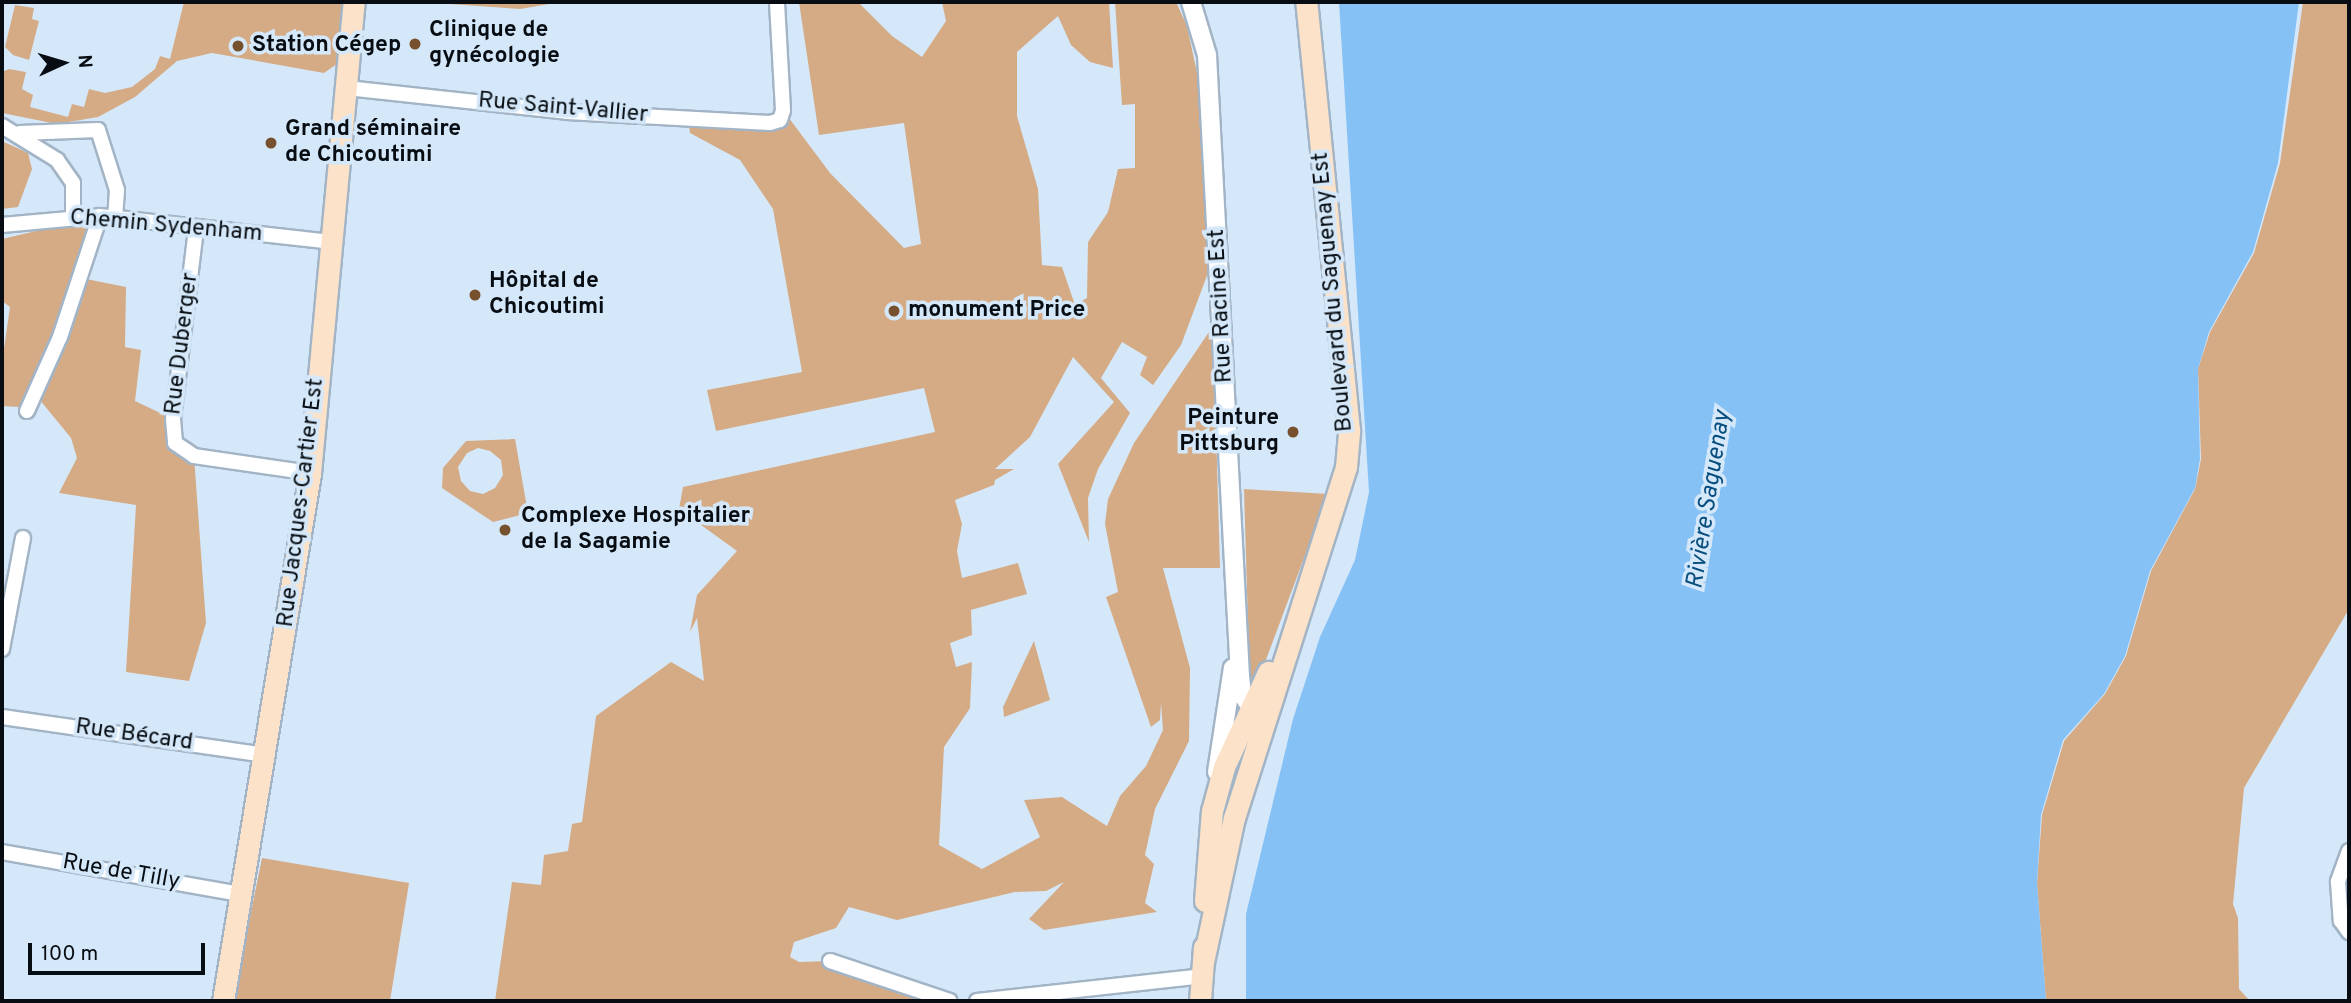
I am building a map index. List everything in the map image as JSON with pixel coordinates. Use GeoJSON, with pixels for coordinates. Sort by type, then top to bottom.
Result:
{"type":"FeatureCollection","features":[{"type":"Feature","properties":{"kind":"main road","name":"Rue Jacques-Cartier Est"},"geometry":{"type":"LineString","coordinates":[[223,1001],[240,894],[267,755],[310,473],[354,2]]}},
{"type":"Feature","properties":{"kind":"main road","name":"Boulevard du Saguenay Est"},"geometry":{"type":"LineString","coordinates":[[1202,969],[1234,818],[1342,485],[1349,430],[1306,2]]}},
{"type":"Feature","properties":{"kind":"main road","name":"Boulevard du Saguenay Est"},"geometry":{"type":"LineString","coordinates":[[1200,1001],[1212,811],[1224,768],[1310,577]]}},
{"type":"Feature","properties":{"kind":"street","name":"Rue Saint-Vallier"},"geometry":{"type":"LineString","coordinates":[[347,88],[567,113],[780,120],[777,2]]}},
{"type":"Feature","properties":{"kind":"street","name":"Rue Racine Est"},"geometry":{"type":"LineString","coordinates":[[1191,2],[1207,55],[1242,694],[1261,730]]}},
{"type":"Feature","properties":{"kind":"street"},"geometry":{"type":"LineString","coordinates":[[2,126],[20,134],[57,160],[73,183],[73,215]]}},
{"type":"Feature","properties":{"kind":"street"},"geometry":{"type":"LineString","coordinates":[[20,134],[53,135],[98,130],[117,190],[60,337],[27,411]]}},
{"type":"Feature","properties":{"kind":"street","name":"Chemin Sydenham"},"geometry":{"type":"LineString","coordinates":[[2,225],[73,215],[331,242]]}},
{"type":"Feature","properties":{"kind":"street","name":"Rue Duberger"},"geometry":{"type":"LineString","coordinates":[[196,229],[173,419],[176,443],[194,456],[310,473]]}},
{"type":"Feature","properties":{"kind":"street"},"geometry":{"type":"LineString","coordinates":[[2,649],[23,538]]}},
{"type":"Feature","properties":{"kind":"street","name":"Rue Racine Est"},"geometry":{"type":"LineString","coordinates":[[1212,811],[1239,612]]}},
{"type":"Feature","properties":{"kind":"street","name":"Rue Bécard"},"geometry":{"type":"LineString","coordinates":[[2,717],[267,755]]}},
{"type":"Feature","properties":{"kind":"street"},"geometry":{"type":"LineString","coordinates":[[2349,851],[2338,882],[2341,920],[2349,932]]}},
{"type":"Feature","properties":{"kind":"street","name":"Rue de Tilly"},"geometry":{"type":"LineString","coordinates":[[2,852],[240,894]]}},
{"type":"Feature","properties":{"kind":"street"},"geometry":{"type":"LineString","coordinates":[[830,961],[950,1001]]}},
{"type":"Feature","properties":{"kind":"street"},"geometry":{"type":"LineString","coordinates":[[977,1001],[1074,995],[1202,969]]}},
{"type":"Feature","properties":{"kind":"shaded area"},"geometry":{"type":"Polygon","coordinates":[[[184,2],[344,2],[337,64],[324,73],[212,53],[177,61],[135,97],[98,117],[57,124],[2,113],[2,72],[9,69],[26,72],[22,89],[33,95],[30,107],[68,117],[72,104],[84,107],[89,89],[105,93],[132,87],[155,69],[160,56],[170,59],[184,2]]]}},
{"type":"Feature","properties":{"kind":"shaded area"},"geometry":{"type":"Polygon","coordinates":[[[421,2],[561,2],[520,9],[421,2]]]}},
{"type":"Feature","properties":{"kind":"shaded area"},"geometry":{"type":"Polygon","coordinates":[[[799,2],[858,2],[892,36],[922,57],[946,21],[942,2],[1109,2],[1113,68],[1090,62],[1071,45],[1058,16],[1017,52],[1017,116],[1038,189],[1042,265],[1062,267],[1075,305],[1087,298],[1088,242],[1108,212],[1118,169],[1135,168],[1135,104],[1122,105],[1115,2],[1176,2],[1187,26],[1200,87],[1211,237],[1208,273],[1181,345],[1153,385],[1140,375],[1147,357],[1122,342],[1101,378],[1130,413],[1098,469],[1088,498],[1089,542],[1058,464],[1114,402],[1073,357],[1030,437],[995,469],[1014,469],[995,480],[994,485],[955,500],[962,524],[957,551],[962,578],[1018,563],[1027,594],[971,610],[972,635],[950,643],[956,667],[972,662],[970,708],[944,747],[939,845],[982,869],[1040,837],[1024,800],[1062,797],[1107,826],[1120,796],[1146,766],[1163,730],[1161,703],[1160,720],[1151,727],[1106,597],[1118,592],[1105,524],[1108,499],[1134,443],[1213,326],[1220,568],[1163,568],[1190,668],[1189,741],[1155,809],[1145,855],[1154,864],[1145,903],[1157,912],[1044,930],[1029,919],[1064,882],[1046,891],[1015,892],[897,920],[849,907],[836,928],[794,942],[790,957],[799,962],[830,961],[950,1001],[495,1001],[512,882],[541,885],[544,855],[568,851],[572,824],[582,822],[596,716],[671,662],[704,681],[697,618],[690,632],[697,595],[737,551],[679,509],[683,487],[935,432],[924,388],[716,431],[707,390],[802,372],[773,209],[740,160],[690,133],[688,119],[770,123],[783,110],[830,173],[904,248],[921,244],[904,123],[819,135],[799,2]]]}},
{"type":"Feature","properties":{"kind":"shaded area"},"geometry":{"type":"Polygon","coordinates":[[[2303,2],[2349,2],[2349,609],[2244,788],[2233,904],[2238,918],[2239,989],[2250,1001],[2046,1001],[2037,883],[2042,815],[2064,741],[2105,694],[2126,656],[2151,571],[2195,489],[2201,459],[2198,369],[2210,332],[2254,253],[2280,163],[2303,2]]]}},
{"type":"Feature","properties":{"kind":"shaded area"},"geometry":{"type":"Polygon","coordinates":[[[15,5],[34,8],[32,19],[39,21],[29,60],[13,55],[5,47],[15,5]]]}},
{"type":"Feature","properties":{"kind":"shaded area"},"geometry":{"type":"Polygon","coordinates":[[[2,141],[28,153],[32,169],[18,207],[2,209],[2,141]]]}},
{"type":"Feature","properties":{"kind":"shaded area"},"geometry":{"type":"Polygon","coordinates":[[[100,216],[81,278],[126,287],[125,347],[141,350],[135,401],[173,419],[173,432],[194,456],[206,623],[189,681],[126,672],[136,505],[59,493],[77,458],[71,438],[35,394],[19,407],[2,406],[2,362],[10,307],[2,301],[2,239],[100,216]]]}},
{"type":"Feature","properties":{"kind":"shaded area"},"geometry":{"type":"Polygon","coordinates":[[[515,439],[528,513],[493,522],[442,488],[443,468],[466,441],[515,439]],[[478,448],[467,453],[458,467],[461,481],[470,491],[483,494],[495,488],[503,475],[501,460],[490,451],[478,448]]]}},
{"type":"Feature","properties":{"kind":"shaded area"},"geometry":{"type":"Polygon","coordinates":[[[1244,489],[1328,494],[1264,665],[1250,691],[1244,489]]]}},
{"type":"Feature","properties":{"kind":"shaded area"},"geometry":{"type":"Polygon","coordinates":[[[1034,641],[1050,700],[1004,717],[1003,707],[1034,641]]]}},
{"type":"Feature","properties":{"kind":"shaded area"},"geometry":{"type":"Polygon","coordinates":[[[262,858],[409,883],[390,1001],[233,1001],[262,858]]]}},
{"type":"Feature","properties":{"kind":"water","name":"Rivière Saguenay"},"geometry":{"type":"Polygon","coordinates":[[[1339,2],[2299,2],[2278,163],[2253,252],[2209,332],[2198,369],[2200,459],[2195,488],[2150,571],[2125,656],[2104,694],[2063,740],[2041,815],[2037,883],[2046,1001],[1246,1001],[1246,914],[1293,719],[1320,637],[1355,560],[1369,492],[1339,2]]]}},
{"type":"Feature","properties":{"kind":"place","name":"Clinique de gynécologie"},"geometry":{"type":"Point","coordinates":[415,44]}},
{"type":"Feature","properties":{"kind":"place","name":"Station Cégep"},"geometry":{"type":"Point","coordinates":[238,46]}},
{"type":"Feature","properties":{"kind":"place","name":"Grand séminaire de Chicoutimi"},"geometry":{"type":"Point","coordinates":[271,143]}},
{"type":"Feature","properties":{"kind":"place","name":"Hôpital de Chicoutimi"},"geometry":{"type":"Point","coordinates":[475,295]}},
{"type":"Feature","properties":{"kind":"place","name":"monument Price"},"geometry":{"type":"Point","coordinates":[894,311]}},
{"type":"Feature","properties":{"kind":"place","name":"Peinture Pittsburg"},"geometry":{"type":"Point","coordinates":[1293,432]}},
{"type":"Feature","properties":{"kind":"place","name":"Complexe Hospitalier de la Sagamie"},"geometry":{"type":"Point","coordinates":[505,530]}}]}
